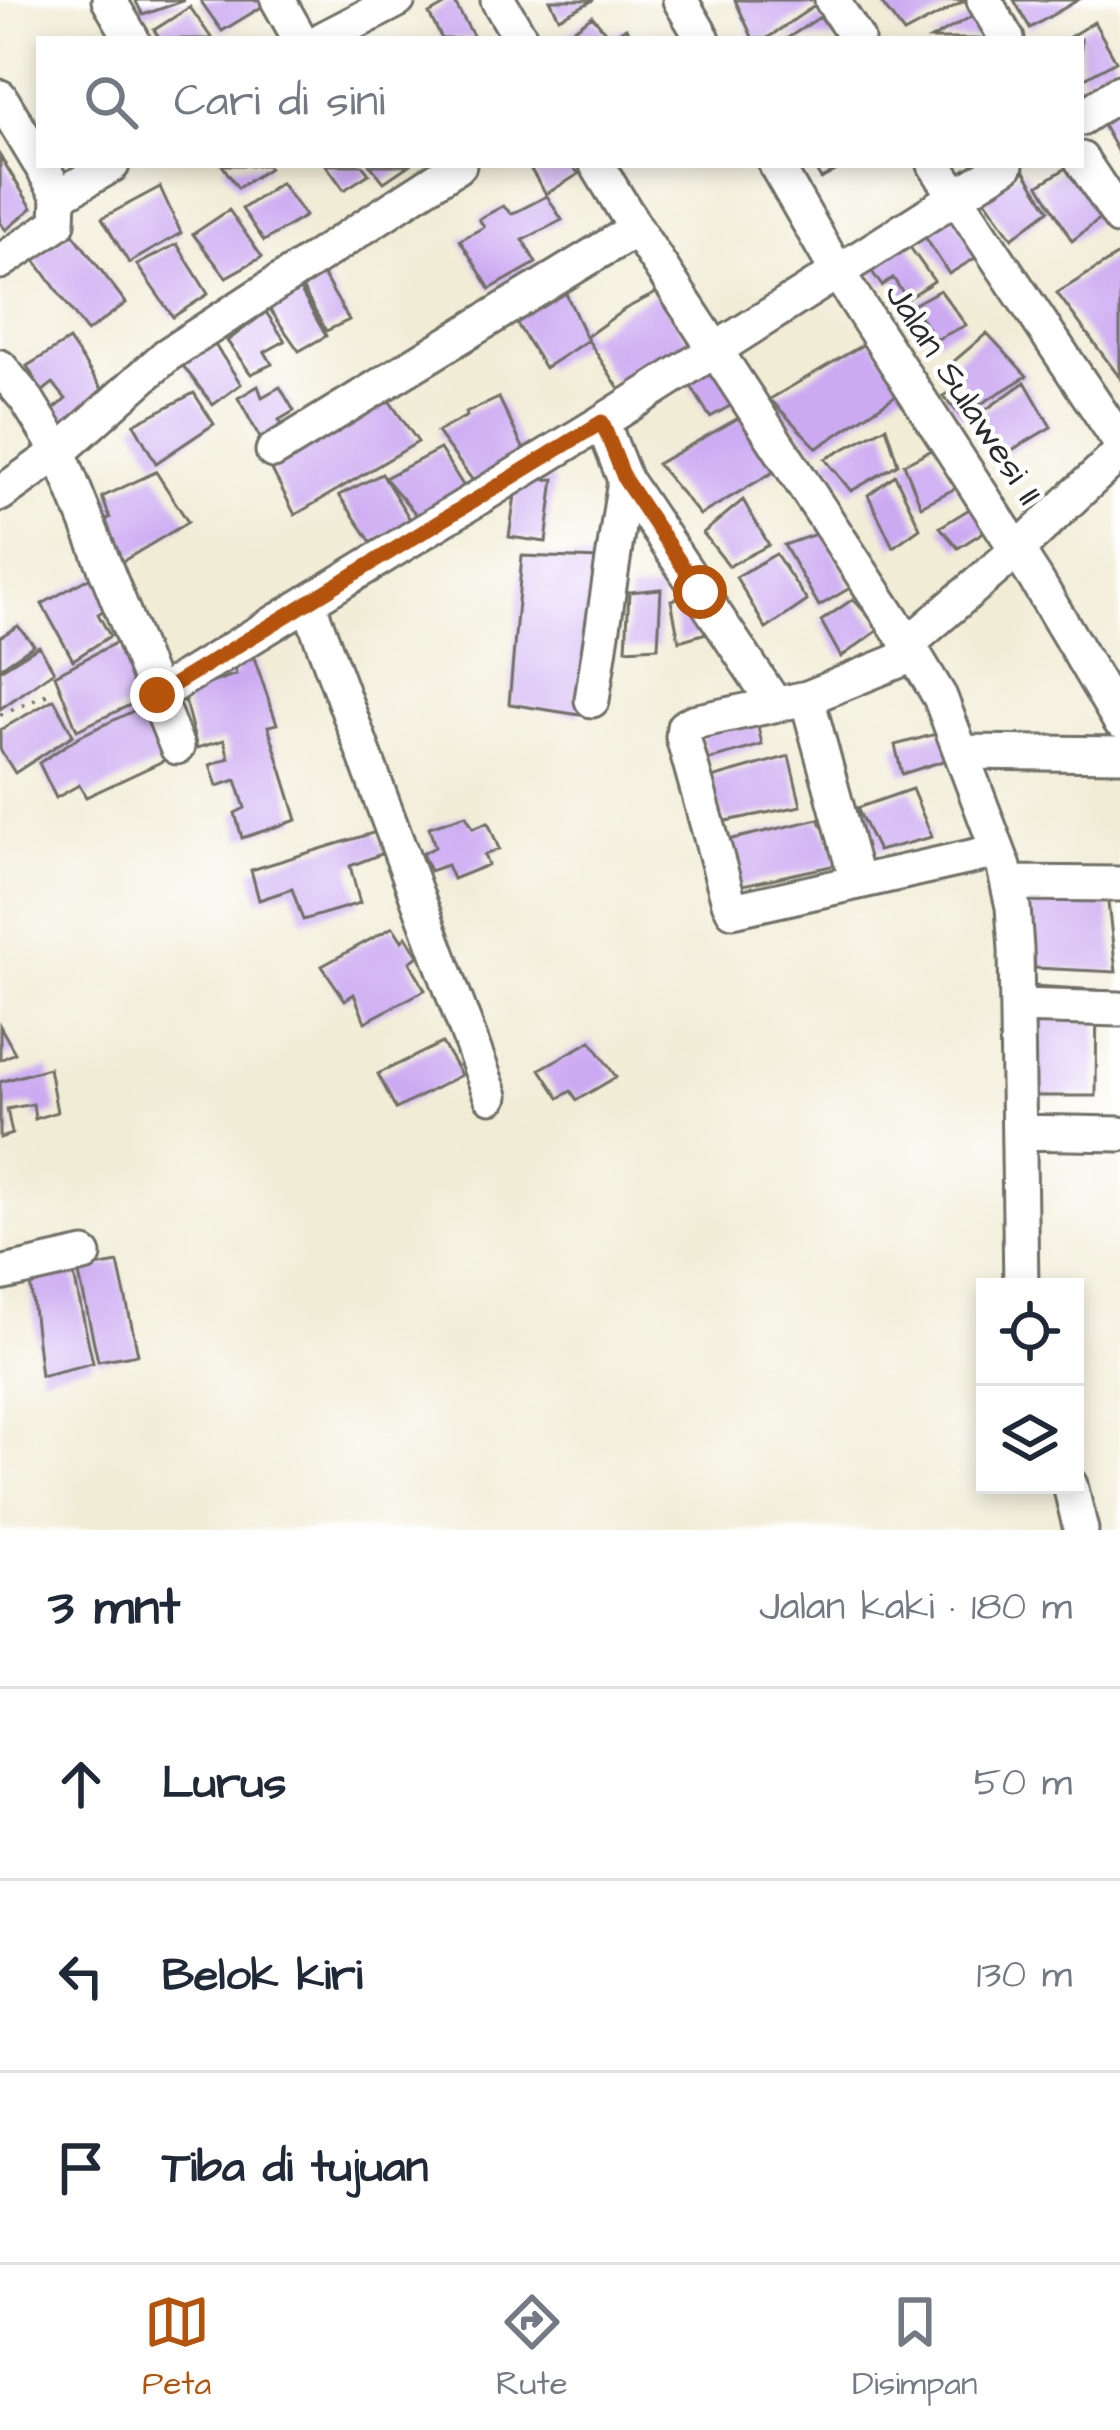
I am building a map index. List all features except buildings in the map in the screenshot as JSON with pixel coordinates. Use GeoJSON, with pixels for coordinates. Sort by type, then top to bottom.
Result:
{"type":"FeatureCollection","features":[{"type":"Feature","properties":{"kind":"street"},"geometry":{"type":"LineString","coordinates":[[109,0],[130,36]]}},
{"type":"Feature","properties":{"kind":"street"},"geometry":{"type":"LineString","coordinates":[[278,0],[298,36]]}},
{"type":"Feature","properties":{"kind":"street"},"geometry":{"type":"LineString","coordinates":[[329,36],[398,0]]}},
{"type":"Feature","properties":{"kind":"street"},"geometry":{"type":"LineString","coordinates":[[498,0],[519,36]]}},
{"type":"Feature","properties":{"kind":"street"},"geometry":{"type":"LineString","coordinates":[[680,0],[701,36]]}},
{"type":"Feature","properties":{"kind":"street"},"geometry":{"type":"LineString","coordinates":[[832,0],[855,36]]}},
{"type":"Feature","properties":{"kind":"street"},"geometry":{"type":"LineString","coordinates":[[984,0],[1005,36]]}},
{"type":"Feature","properties":{"kind":"street"},"geometry":{"type":"LineString","coordinates":[[1084,116],[1120,92]]}},
{"type":"Feature","properties":{"kind":"street"},"geometry":{"type":"LineString","coordinates":[[0,98],[36,157]]}},
{"type":"Feature","properties":{"kind":"street"},"geometry":{"type":"LineString","coordinates":[[1084,164],[1120,218]]}},
{"type":"Feature","properties":{"kind":"street"},"geometry":{"type":"LineString","coordinates":[[0,262],[58,223],[59,196],[42,168]]}},
{"type":"Feature","properties":{"kind":"street"},"geometry":{"type":"LineString","coordinates":[[59,196],[107,168]]}},
{"type":"Feature","properties":{"kind":"street"},"geometry":{"type":"LineString","coordinates":[[0,494],[59,452],[167,355],[454,168]]}},
{"type":"Feature","properties":{"kind":"street"},"geometry":{"type":"LineString","coordinates":[[599,168],[940,697],[962,752],[1003,867],[1016,949],[1021,1278]]}},
{"type":"Feature","properties":{"kind":"street","name":"Jalan Sulawesi II"},"geometry":{"type":"LineString","coordinates":[[778,168],[838,273],[1025,562],[1120,721]]}},
{"type":"Feature","properties":{"kind":"street"},"geometry":{"type":"LineString","coordinates":[[937,168],[1120,442]]}},
{"type":"Feature","properties":{"kind":"street"},"geometry":{"type":"LineString","coordinates":[[157,695],[602,422],[1001,168]]}},
{"type":"Feature","properties":{"kind":"street"},"geometry":{"type":"LineString","coordinates":[[273,451],[636,229]]}},
{"type":"Feature","properties":{"kind":"street"},"geometry":{"type":"LineString","coordinates":[[0,367],[59,452],[177,747]]}},
{"type":"Feature","properties":{"kind":"street"},"geometry":{"type":"LineString","coordinates":[[602,422],[625,480],[791,701],[857,882]]}},
{"type":"Feature","properties":{"kind":"street"},"geometry":{"type":"LineString","coordinates":[[1120,453],[1025,562],[910,649],[791,701],[693,722],[682,730],[731,908],[857,882],[1003,867],[1120,884]]}},
{"type":"Feature","properties":{"kind":"street"},"geometry":{"type":"LineString","coordinates":[[592,700],[625,480]]}},
{"type":"Feature","properties":{"kind":"street"},"geometry":{"type":"LineString","coordinates":[[308,602],[491,1096]]}},
{"type":"Feature","properties":{"kind":"street"},"geometry":{"type":"LineString","coordinates":[[962,752],[1120,754]]}},
{"type":"Feature","properties":{"kind":"street"},"geometry":{"type":"LineString","coordinates":[[1017,1006],[1120,1009]]}},
{"type":"Feature","properties":{"kind":"street"},"geometry":{"type":"LineString","coordinates":[[1019,1132],[1120,1134]]}},
{"type":"Feature","properties":{"kind":"street"},"geometry":{"type":"LineString","coordinates":[[0,1274],[84,1255]]}},
{"type":"Feature","properties":{"kind":"street"},"geometry":{"type":"LineString","coordinates":[[1072,1494],[1081,1530]]}},
{"type":"Feature","properties":{"kind":"path"},"geometry":{"type":"LineString","coordinates":[[0,715],[50,692]]}},
{"type":"Feature","properties":{"kind":"route"},"geometry":{"type":"LineString","coordinates":[[157,695],[602,422],[625,480],[700,592]]}}]}
